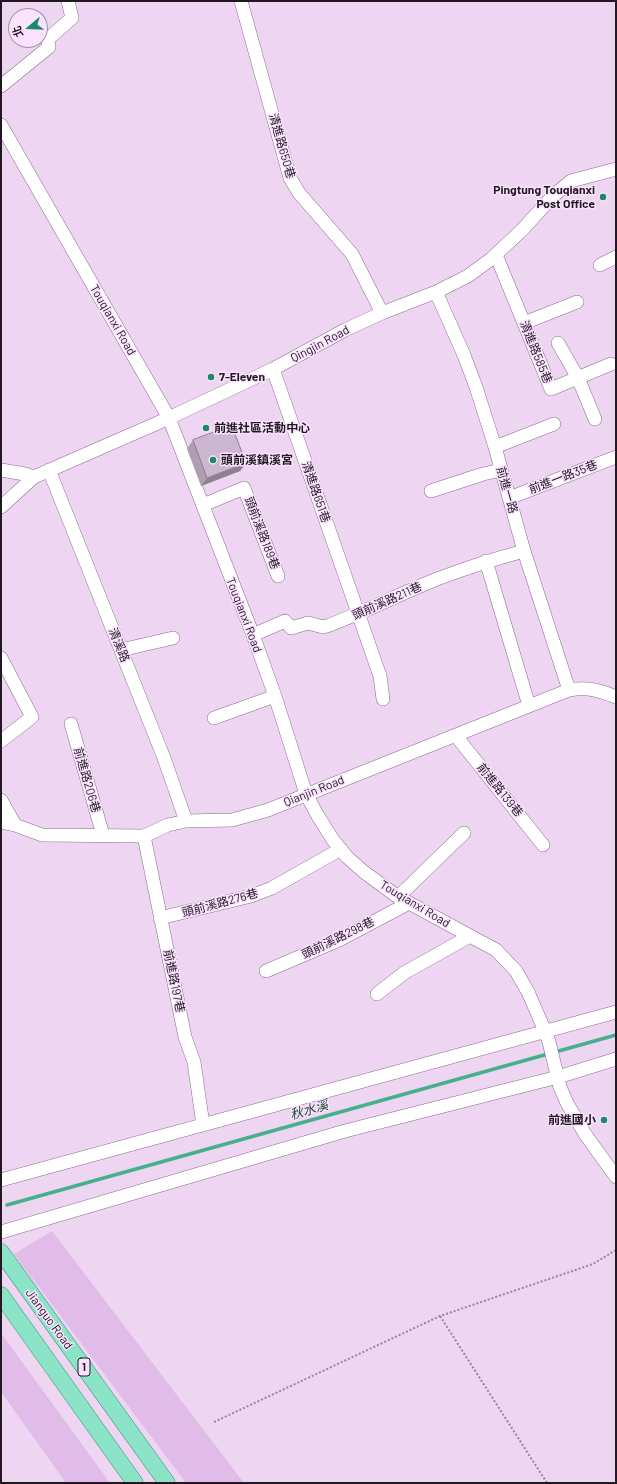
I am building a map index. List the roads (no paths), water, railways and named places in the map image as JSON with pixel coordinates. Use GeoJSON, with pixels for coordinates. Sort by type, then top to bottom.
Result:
{"type":"FeatureCollection","features":[{"type":"Feature","properties":{"kind":"main road","name":"Jianguo Road"},"geometry":{"type":"LineString","coordinates":[[1,1252],[167,1483]]}},
{"type":"Feature","properties":{"kind":"main road","name":"Jianguo Road"},"geometry":{"type":"LineString","coordinates":[[1,1295],[135,1483]]}},
{"type":"Feature","properties":{"kind":"street"},"geometry":{"type":"LineString","coordinates":[[1,86],[49,47],[48,38],[72,18],[68,1]]}},
{"type":"Feature","properties":{"kind":"street","name":"清進路650巷"},"geometry":{"type":"LineString","coordinates":[[241,1],[290,178],[299,193],[352,254],[382,313]]}},
{"type":"Feature","properties":{"kind":"street","name":"Touqianxi Road"},"geometry":{"type":"LineString","coordinates":[[1,125],[170,418],[275,696],[306,794],[333,840],[364,872],[403,900],[496,950],[516,971],[528,992],[547,1037],[558,1079]]}},
{"type":"Feature","properties":{"kind":"street","name":"Qingjin Road"},"geometry":{"type":"LineString","coordinates":[[34,477],[170,418],[273,369],[346,330],[382,313],[436,292],[468,276],[496,255],[553,196],[571,181],[616,169]]}},
{"type":"Feature","properties":{"kind":"street","name":"清進路585巷"},"geometry":{"type":"LineString","coordinates":[[496,255],[551,389],[611,364]]}},
{"type":"Feature","properties":{"kind":"street"},"geometry":{"type":"LineString","coordinates":[[600,265],[616,257]]}},
{"type":"Feature","properties":{"kind":"street","name":"前進一路"},"geometry":{"type":"LineString","coordinates":[[436,292],[464,355],[476,387],[495,447],[524,551],[569,690]]}},
{"type":"Feature","properties":{"kind":"street"},"geometry":{"type":"LineString","coordinates":[[524,322],[577,302]]}},
{"type":"Feature","properties":{"kind":"street"},"geometry":{"type":"LineString","coordinates":[[558,343],[578,378],[595,419]]}},
{"type":"Feature","properties":{"kind":"street","name":"清進路651巷"},"geometry":{"type":"LineString","coordinates":[[273,369],[380,676],[383,699]]}},
{"type":"Feature","properties":{"kind":"street"},"geometry":{"type":"LineString","coordinates":[[495,447],[554,424]]}},
{"type":"Feature","properties":{"kind":"street","name":"前進一路35巷"},"geometry":{"type":"LineString","coordinates":[[509,498],[616,457]]}},
{"type":"Feature","properties":{"kind":"street"},"geometry":{"type":"LineString","coordinates":[[1,470],[34,477],[1,507]]}},
{"type":"Feature","properties":{"kind":"street","name":"清溪路"},"geometry":{"type":"LineString","coordinates":[[50,470],[164,758],[186,822]]}},
{"type":"Feature","properties":{"kind":"street"},"geometry":{"type":"LineString","coordinates":[[431,491],[501,470]]}},
{"type":"Feature","properties":{"kind":"street","name":"頭前溪路189巷"},"geometry":{"type":"LineString","coordinates":[[203,505],[244,488],[278,576]]}},
{"type":"Feature","properties":{"kind":"street","name":"頭前溪路211巷"},"geometry":{"type":"LineString","coordinates":[[252,635],[285,621],[290,628],[308,623],[324,627],[359,614],[435,580],[486,561],[524,551]]}},
{"type":"Feature","properties":{"kind":"street"},"geometry":{"type":"LineString","coordinates":[[486,561],[527,699]]}},
{"type":"Feature","properties":{"kind":"street"},"geometry":{"type":"LineString","coordinates":[[121,650],[173,638]]}},
{"type":"Feature","properties":{"kind":"street"},"geometry":{"type":"LineString","coordinates":[[1,658],[32,717],[1,741]]}},
{"type":"Feature","properties":{"kind":"street","name":"Qianjin Road"},"geometry":{"type":"LineString","coordinates":[[1,822],[15,825],[42,835],[144,836],[168,825],[186,822],[232,820],[268,810],[569,690],[582,688],[600,690],[616,697]]}},
{"type":"Feature","properties":{"kind":"street"},"geometry":{"type":"LineString","coordinates":[[214,718],[275,696]]}},
{"type":"Feature","properties":{"kind":"street","name":"前進路206巷"},"geometry":{"type":"LineString","coordinates":[[71,724],[102,835]]}},
{"type":"Feature","properties":{"kind":"street","name":"前進路139巷"},"geometry":{"type":"LineString","coordinates":[[456,736],[543,845]]}},
{"type":"Feature","properties":{"kind":"street"},"geometry":{"type":"LineString","coordinates":[[1,800],[15,825]]}},
{"type":"Feature","properties":{"kind":"street","name":"頭前溪路298巷"},"geometry":{"type":"LineString","coordinates":[[266,971],[339,940],[403,900],[464,833]]}},
{"type":"Feature","properties":{"kind":"street","name":"前進路197巷"},"geometry":{"type":"LineString","coordinates":[[144,836],[185,1037],[194,1062],[203,1125]]}},
{"type":"Feature","properties":{"kind":"street","name":"頭前溪路276巷"},"geometry":{"type":"LineString","coordinates":[[160,918],[251,896],[272,888],[341,849]]}},
{"type":"Feature","properties":{"kind":"street"},"geometry":{"type":"LineString","coordinates":[[377,994],[404,973],[470,936]]}},
{"type":"Feature","properties":{"kind":"street"},"geometry":{"type":"LineString","coordinates":[[1,1180],[203,1125],[547,1037],[616,1012]]}},
{"type":"Feature","properties":{"kind":"street"},"geometry":{"type":"LineString","coordinates":[[1,1232],[345,1132],[558,1079],[616,1059]]}},
{"type":"Feature","properties":{"kind":"street"},"geometry":{"type":"LineString","coordinates":[[558,1079],[567,1103],[585,1134],[616,1177]]}},
{"type":"Feature","properties":{"kind":"waterway","name":"秋水溪"},"geometry":{"type":"LineString","coordinates":[[7,1205],[616,1035]]}},
{"type":"Feature","properties":{"kind":"place","name":"Pingtung Touqianxi Post Office"},"geometry":{"type":"Point","coordinates":[603,197]}},
{"type":"Feature","properties":{"kind":"place","name":"7-Eleven"},"geometry":{"type":"Point","coordinates":[211,377]}},
{"type":"Feature","properties":{"kind":"place","name":"前進社區活動中心"},"geometry":{"type":"Point","coordinates":[206,428]}},
{"type":"Feature","properties":{"kind":"place","name":"頭前溪鎮溪宮"},"geometry":{"type":"Point","coordinates":[213,460]}},
{"type":"Feature","properties":{"kind":"place","name":"前進國小"},"geometry":{"type":"Point","coordinates":[604,1120]}}]}
